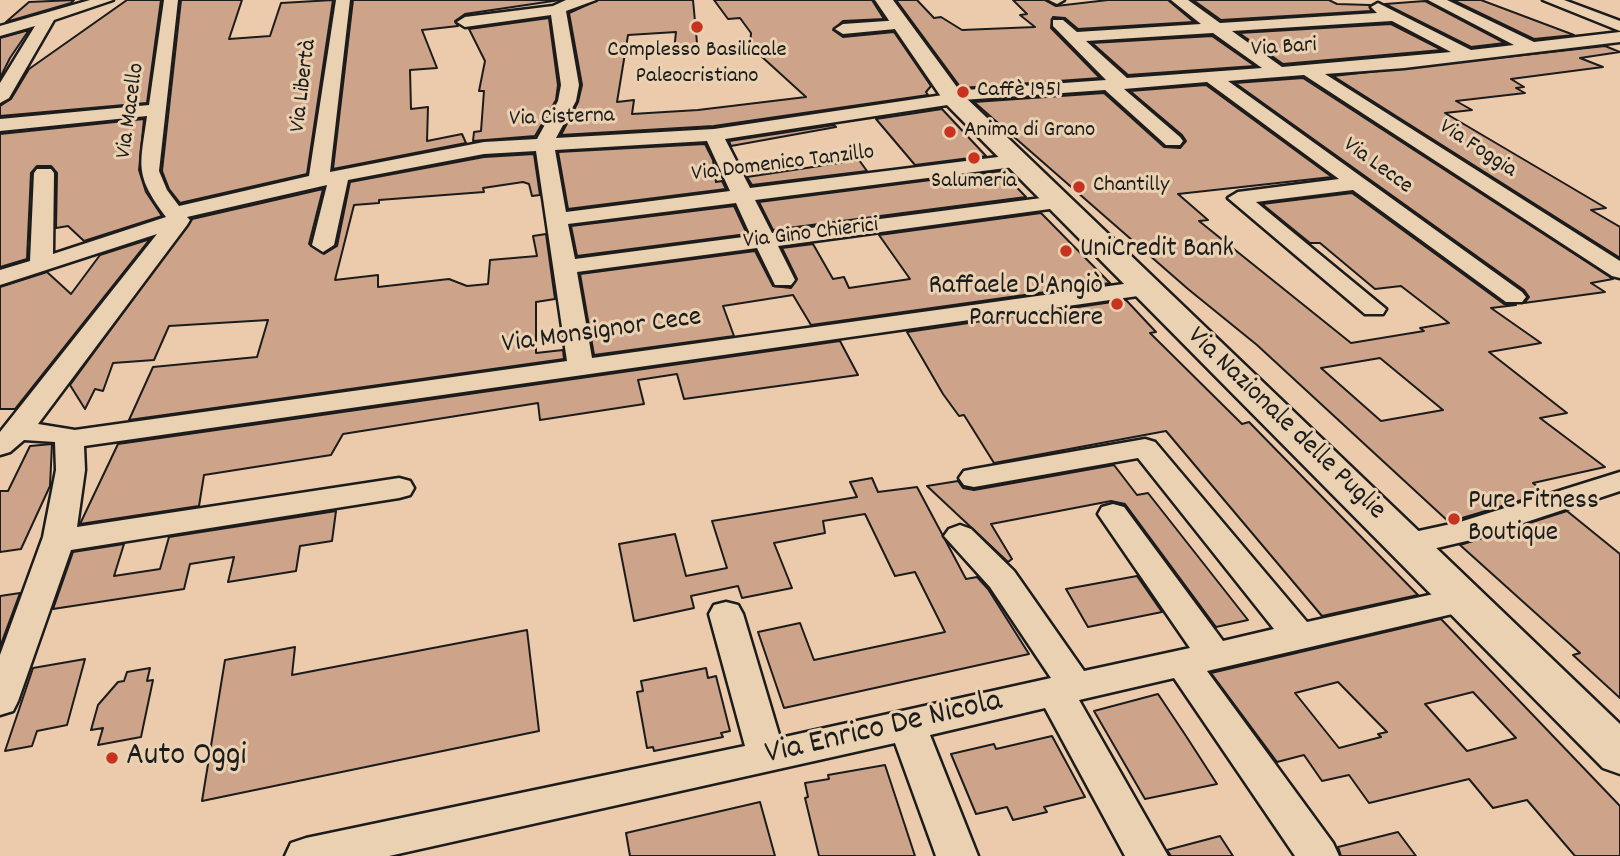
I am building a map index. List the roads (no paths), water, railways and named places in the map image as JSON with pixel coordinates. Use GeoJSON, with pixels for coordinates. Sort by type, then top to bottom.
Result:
{"type":"FeatureCollection","features":[{"type":"Feature","properties":{"kind":"main road","name":"Via Nazionale delle Puglie"},"geometry":{"type":"LineString","coordinates":[[884,0],[952,98],[1620,754]]}},
{"type":"Feature","properties":{"kind":"street"},"geometry":{"type":"LineString","coordinates":[[0,31],[106,0]]}},
{"type":"Feature","properties":{"kind":"street","name":"Via Macello"},"geometry":{"type":"LineString","coordinates":[[172,0],[149,171],[156,191],[177,217]]}},
{"type":"Feature","properties":{"kind":"street","name":"Via Libertà"},"geometry":{"type":"LineString","coordinates":[[323,246],[343,0]]}},
{"type":"Feature","properties":{"kind":"street"},"geometry":{"type":"LineString","coordinates":[[540,0],[560,8]]}},
{"type":"Feature","properties":{"kind":"street"},"geometry":{"type":"LineString","coordinates":[[465,22],[560,8],[589,0]]}},
{"type":"Feature","properties":{"kind":"street"},"geometry":{"type":"LineString","coordinates":[[1178,0],[1278,72]]}},
{"type":"Feature","properties":{"kind":"street"},"geometry":{"type":"LineString","coordinates":[[1364,0],[1468,55]]}},
{"type":"Feature","properties":{"kind":"street"},"geometry":{"type":"LineString","coordinates":[[1435,0],[1529,46]]}},
{"type":"Feature","properties":{"kind":"street"},"geometry":{"type":"LineString","coordinates":[[1550,0],[1620,26]]}},
{"type":"Feature","properties":{"kind":"street"},"geometry":{"type":"LineString","coordinates":[[560,8],[570,85],[567,101],[544,143],[581,367]]}},
{"type":"Feature","properties":{"kind":"street"},"geometry":{"type":"LineString","coordinates":[[1074,37],[1395,16]]}},
{"type":"Feature","properties":{"kind":"street"},"geometry":{"type":"LineString","coordinates":[[0,98],[47,17]]}},
{"type":"Feature","properties":{"kind":"street"},"geometry":{"type":"LineString","coordinates":[[1058,23],[1173,141]]}},
{"type":"Feature","properties":{"kind":"street"},"geometry":{"type":"LineString","coordinates":[[843,29],[901,25]]}},
{"type":"Feature","properties":{"kind":"street","name":"Via Bari"},"geometry":{"type":"LineString","coordinates":[[952,98],[1307,70],[1620,37]]}},
{"type":"Feature","properties":{"kind":"street","name":"Via Foggia"},"geometry":{"type":"LineString","coordinates":[[1307,70],[1620,271]]}},
{"type":"Feature","properties":{"kind":"street","name":"Via Lecce"},"geometry":{"type":"LineString","coordinates":[[1211,77],[1514,297]]}},
{"type":"Feature","properties":{"kind":"street","name":"Via Cisterna"},"geometry":{"type":"LineString","coordinates":[[0,278],[177,217],[329,178],[484,148],[544,143],[650,141],[714,135],[952,98]]}},
{"type":"Feature","properties":{"kind":"street"},"geometry":{"type":"LineString","coordinates":[[0,125],[158,109]]}},
{"type":"Feature","properties":{"kind":"street"},"geometry":{"type":"LineString","coordinates":[[714,135],[783,280]]}},
{"type":"Feature","properties":{"kind":"street","name":"Via Domenico Tanzillo"},"geometry":{"type":"LineString","coordinates":[[558,219],[1014,160]]}},
{"type":"Feature","properties":{"kind":"street"},"geometry":{"type":"LineString","coordinates":[[41,265],[44,173]]}},
{"type":"Feature","properties":{"kind":"street"},"geometry":{"type":"LineString","coordinates":[[1357,183],[1238,198],[1374,310]]}},
{"type":"Feature","properties":{"kind":"street","name":"Via Gino Chierici"},"geometry":{"type":"LineString","coordinates":[[565,267],[1057,202]]}},
{"type":"Feature","properties":{"kind":"street"},"geometry":{"type":"LineString","coordinates":[[9,438],[177,217]]}},
{"type":"Feature","properties":{"kind":"street","name":"Via Monsignor Cece"},"geometry":{"type":"LineString","coordinates":[[69,439],[1145,288]]}},
{"type":"Feature","properties":{"kind":"street"},"geometry":{"type":"LineString","coordinates":[[0,701],[58,541],[70,478],[69,439],[63,433],[45,430],[9,438]]}},
{"type":"Feature","properties":{"kind":"street"},"geometry":{"type":"LineString","coordinates":[[974,478],[1145,448],[1298,636]]}},
{"type":"Feature","properties":{"kind":"street"},"geometry":{"type":"LineString","coordinates":[[1407,544],[1464,532],[1620,481]]}},
{"type":"Feature","properties":{"kind":"street"},"geometry":{"type":"LineString","coordinates":[[58,541],[399,488]]}},
{"type":"Feature","properties":{"kind":"street"},"geometry":{"type":"LineString","coordinates":[[1113,514],[1318,856]]}},
{"type":"Feature","properties":{"kind":"street"},"geometry":{"type":"LineString","coordinates":[[960,536],[1002,579],[1065,689],[1147,856]]}},
{"type":"Feature","properties":{"kind":"street","name":"Via Enrico De Nicola"},"geometry":{"type":"LineString","coordinates":[[306,856],[767,757],[1461,600]]}},
{"type":"Feature","properties":{"kind":"street"},"geometry":{"type":"LineString","coordinates":[[726,614],[767,757]]}},
{"type":"Feature","properties":{"kind":"street"},"geometry":{"type":"LineString","coordinates":[[907,725],[957,856]]}},
{"type":"Feature","properties":{"kind":"place","name":"Complesso Basilicale Paleocristiano"},"geometry":{"type":"Point","coordinates":[697,27]}},
{"type":"Feature","properties":{"kind":"place","name":"Caffè 1951"},"geometry":{"type":"Point","coordinates":[963,92]}},
{"type":"Feature","properties":{"kind":"place","name":"Anima di Grano"},"geometry":{"type":"Point","coordinates":[950,132]}},
{"type":"Feature","properties":{"kind":"place","name":"Salumeria"},"geometry":{"type":"Point","coordinates":[974,158]}},
{"type":"Feature","properties":{"kind":"place","name":"Chantilly"},"geometry":{"type":"Point","coordinates":[1079,187]}},
{"type":"Feature","properties":{"kind":"place","name":"UniCredit Bank"},"geometry":{"type":"Point","coordinates":[1066,251]}},
{"type":"Feature","properties":{"kind":"place","name":"Raffaele D'Angiò Parrucchiere"},"geometry":{"type":"Point","coordinates":[1117,304]}},
{"type":"Feature","properties":{"kind":"place","name":"Pure Fitness Boutique"},"geometry":{"type":"Point","coordinates":[1454,519]}},
{"type":"Feature","properties":{"kind":"place","name":"Auto Oggi"},"geometry":{"type":"Point","coordinates":[112,758]}}]}
